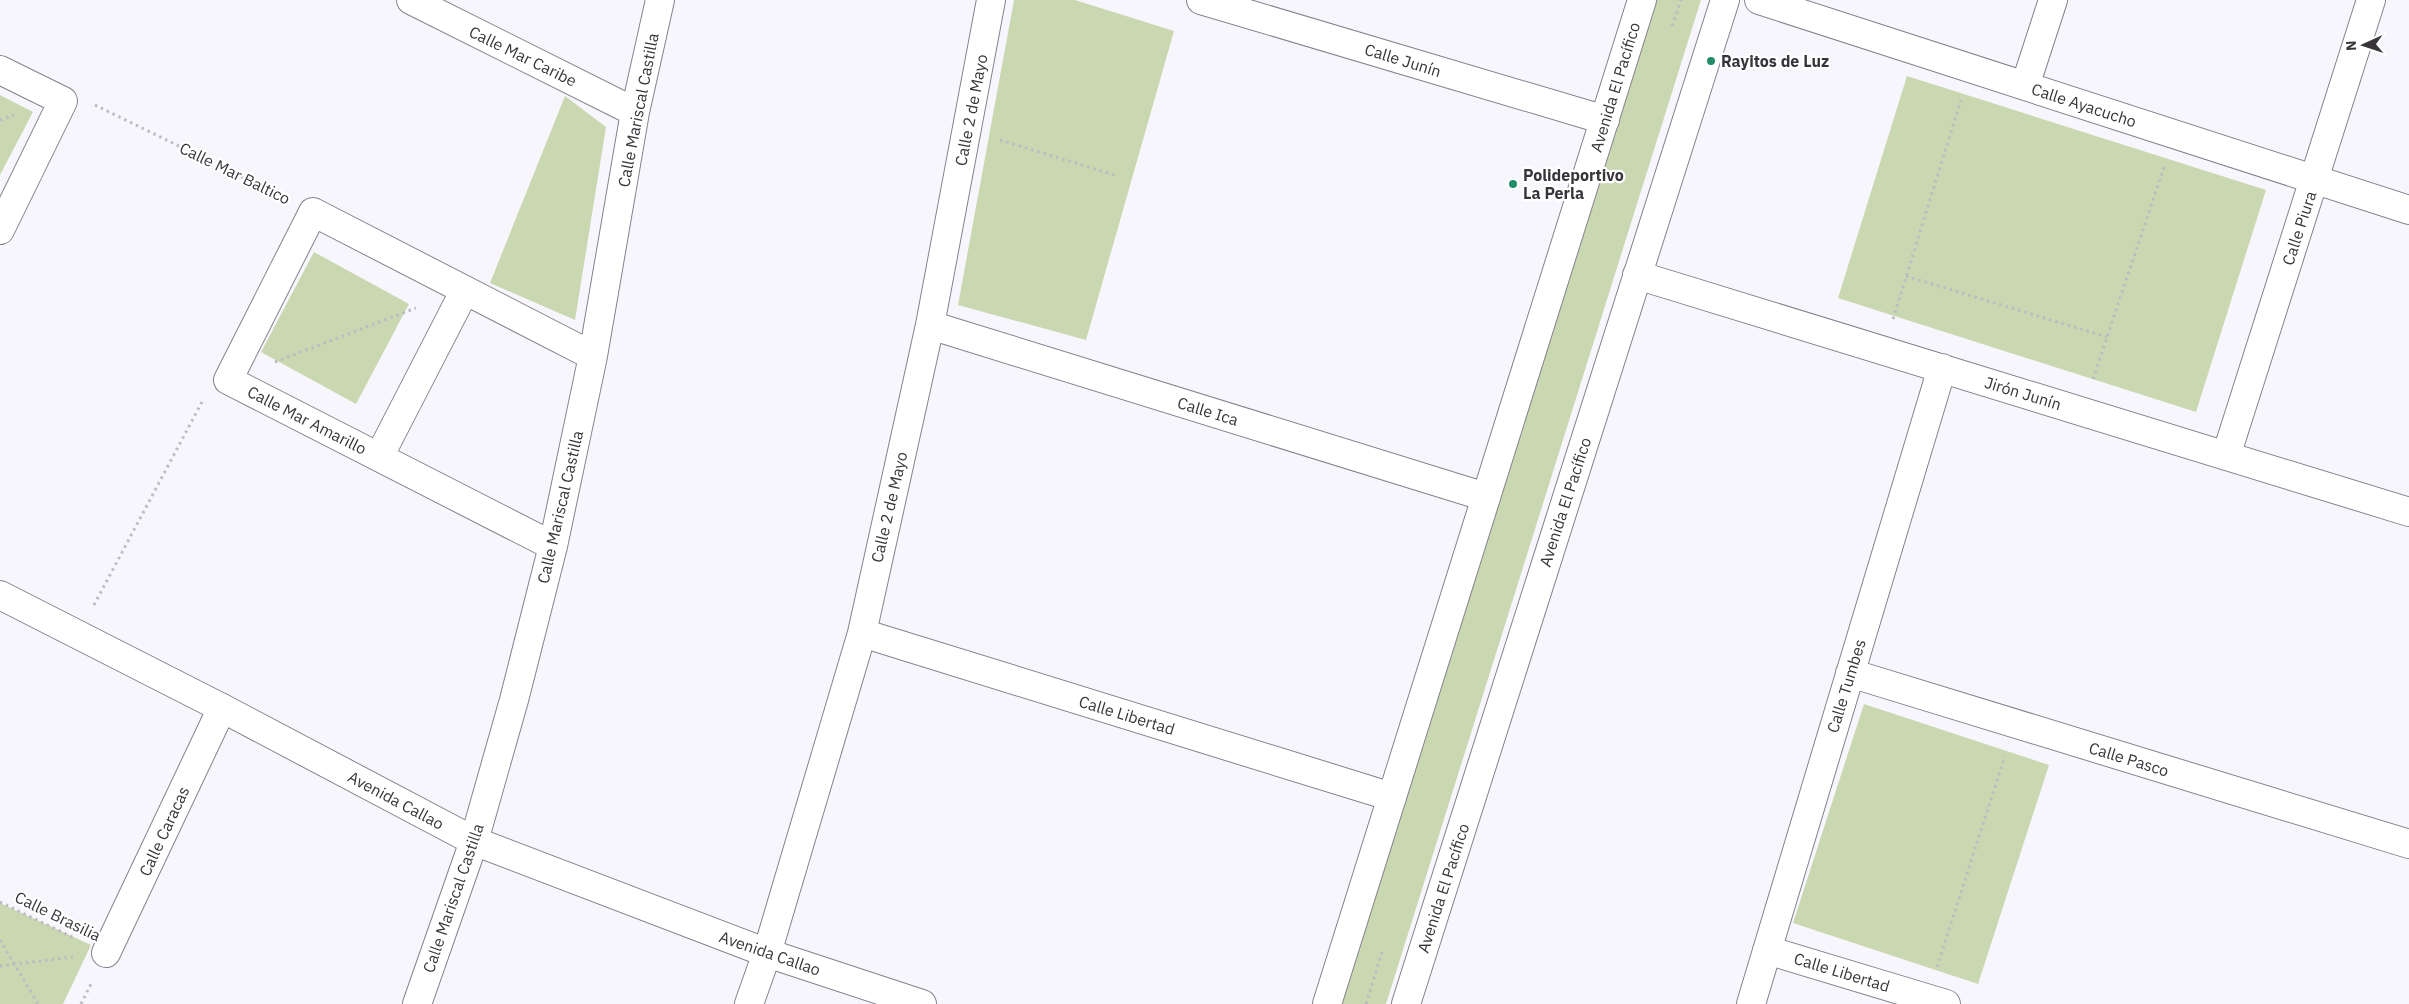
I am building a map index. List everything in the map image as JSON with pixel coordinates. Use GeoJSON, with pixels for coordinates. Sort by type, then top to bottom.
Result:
{"type":"FeatureCollection","features":[{"type":"Feature","properties":{"kind":"street","name":"Calle Mar Caribe"},"geometry":{"type":"LineString","coordinates":[[410,0],[635,112]]}},
{"type":"Feature","properties":{"kind":"street","name":"Calle Mariscal Castilla"},"geometry":{"type":"LineString","coordinates":[[417,1004],[474,841],[514,700],[553,546],[594,356],[635,112],[660,0]]}},
{"type":"Feature","properties":{"kind":"street","name":"Calle 2 de Mayo"},"geometry":{"type":"LineString","coordinates":[[749,1004],[767,953],[862,633],[930,326],[991,0]]}},
{"type":"Feature","properties":{"kind":"street","name":"Calle Junín"},"geometry":{"type":"LineString","coordinates":[[1201,0],[1605,120]]}},
{"type":"Feature","properties":{"kind":"street","name":"Avenida El Pacífico"},"geometry":{"type":"LineString","coordinates":[[1327,1004],[1642,0]]}},
{"type":"Feature","properties":{"kind":"street","name":"Avenida El Pacífico"},"geometry":{"type":"LineString","coordinates":[[1406,1004],[1725,0]]}},
{"type":"Feature","properties":{"kind":"street","name":"Calle Ayacucho"},"geometry":{"type":"LineString","coordinates":[[1759,0],[2409,210]]}},
{"type":"Feature","properties":{"kind":"street"},"geometry":{"type":"LineString","coordinates":[[2025,86],[2053,0]]}},
{"type":"Feature","properties":{"kind":"street","name":"Calle Piura"},"geometry":{"type":"LineString","coordinates":[[2226,456],[2371,0]]}},
{"type":"Feature","properties":{"kind":"street"},"geometry":{"type":"LineString","coordinates":[[0,70],[63,101],[0,230]]}},
{"type":"Feature","properties":{"kind":"street"},"geometry":{"type":"LineString","coordinates":[[313,212],[594,356]]}},
{"type":"Feature","properties":{"kind":"street","name":"Calle Mar Amarillo"},"geometry":{"type":"LineString","coordinates":[[313,212],[228,380],[553,546]]}},
{"type":"Feature","properties":{"kind":"street","name":"Jirón Junín"},"geometry":{"type":"LineString","coordinates":[[1637,275],[2083,410],[2409,512]]}},
{"type":"Feature","properties":{"kind":"street"},"geometry":{"type":"LineString","coordinates":[[380,457],[464,290]]}},
{"type":"Feature","properties":{"kind":"street","name":"Calle Ica"},"geometry":{"type":"LineString","coordinates":[[930,326],[1486,497]]}},
{"type":"Feature","properties":{"kind":"street","name":"Calle Tumbes"},"geometry":{"type":"LineString","coordinates":[[1751,1004],[1942,368]]}},
{"type":"Feature","properties":{"kind":"street","name":"Avenida Callao"},"geometry":{"type":"LineString","coordinates":[[0,595],[222,708],[474,841],[767,953],[922,1004]]}},
{"type":"Feature","properties":{"kind":"street","name":"Calle Libertad"},"geometry":{"type":"LineString","coordinates":[[862,633],[1392,796]]}},
{"type":"Feature","properties":{"kind":"street","name":"Calle Pasco"},"geometry":{"type":"LineString","coordinates":[[1850,673],[2409,844]]}},
{"type":"Feature","properties":{"kind":"street","name":"Calle Caracas"},"geometry":{"type":"LineString","coordinates":[[106,953],[222,708]]}},
{"type":"Feature","properties":{"kind":"street","name":"Calle Libertad"},"geometry":{"type":"LineString","coordinates":[[1768,950],[1936,1001]]}},
{"type":"Feature","properties":{"kind":"path"},"geometry":{"type":"LineString","coordinates":[[1884,350],[1970,68]]}},
{"type":"Feature","properties":{"kind":"path","name":"Calle Mar Baltico"},"geometry":{"type":"LineString","coordinates":[[63,101],[95,105],[313,212]]}},
{"type":"Feature","properties":{"kind":"path"},"geometry":{"type":"LineString","coordinates":[[967,130],[1118,176]]}},
{"type":"Feature","properties":{"kind":"path"},"geometry":{"type":"LineString","coordinates":[[2083,410],[2175,134]]}},
{"type":"Feature","properties":{"kind":"path"},"geometry":{"type":"LineString","coordinates":[[1906,276],[2107,337]]}},
{"type":"Feature","properties":{"kind":"path"},"geometry":{"type":"LineString","coordinates":[[79,634],[207,393],[228,380],[464,290]]}},
{"type":"Feature","properties":{"kind":"path"},"geometry":{"type":"LineString","coordinates":[[1936,1001],[2015,724]]}},
{"type":"Feature","properties":{"kind":"path","name":"Calle Brasilia"},"geometry":{"type":"LineString","coordinates":[[0,902],[106,953]]}},
{"type":"Feature","properties":{"kind":"path"},"geometry":{"type":"LineString","coordinates":[[0,940],[38,1004]]}},
{"type":"Feature","properties":{"kind":"path"},"geometry":{"type":"LineString","coordinates":[[0,966],[106,953]]}},
{"type":"Feature","properties":{"kind":"green space"},"geometry":{"type":"Polygon","coordinates":[[[1014,0],[1075,0],[1174,31],[1086,340],[958,305],[1014,0]]]}},
{"type":"Feature","properties":{"kind":"green space"},"geometry":{"type":"Polygon","coordinates":[[[1650,0],[1701,0],[1386,1004],[1335,1004],[1650,0]]]}},
{"type":"Feature","properties":{"kind":"green space"},"geometry":{"type":"Polygon","coordinates":[[[1907,76],[2266,190],[2196,412],[1838,298],[1907,76]]]}},
{"type":"Feature","properties":{"kind":"green space"},"geometry":{"type":"Polygon","coordinates":[[[0,95],[33,112],[0,175],[0,95]]]}},
{"type":"Feature","properties":{"kind":"green space"},"geometry":{"type":"Polygon","coordinates":[[[565,96],[606,127],[575,320],[490,283],[565,96]]]}},
{"type":"Feature","properties":{"kind":"green space"},"geometry":{"type":"Polygon","coordinates":[[[314,252],[409,304],[356,404],[261,352],[314,252]]]}},
{"type":"Feature","properties":{"kind":"green space"},"geometry":{"type":"Polygon","coordinates":[[[1864,704],[2049,765],[1978,984],[1793,923],[1864,704]]]}},
{"type":"Feature","properties":{"kind":"green space"},"geometry":{"type":"Polygon","coordinates":[[[0,903],[91,945],[63,1004],[0,1004],[0,903]]]}},
{"type":"Feature","properties":{"kind":"place","name":"Rayitos de Luz"},"geometry":{"type":"Point","coordinates":[1711,61]}},
{"type":"Feature","properties":{"kind":"place","name":"Polideportivo La Perla"},"geometry":{"type":"Point","coordinates":[1513,184]}}]}
